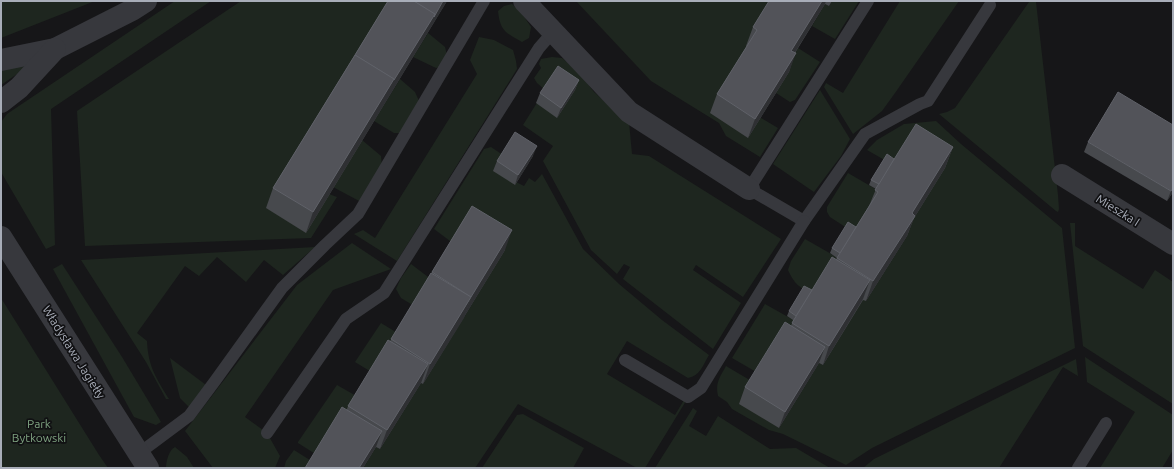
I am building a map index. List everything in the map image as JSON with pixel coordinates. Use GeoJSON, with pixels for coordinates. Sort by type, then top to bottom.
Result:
{"type":"FeatureCollection","features":[{"type":"Feature","properties":{"kind":"street"},"geometry":{"type":"LineString","coordinates":[[1,60],[55,49],[132,10],[146,1]]}},
{"type":"Feature","properties":{"kind":"street"},"geometry":{"type":"LineString","coordinates":[[524,1],[629,112],[749,189]]}},
{"type":"Feature","properties":{"kind":"street"},"geometry":{"type":"LineString","coordinates":[[1,102],[19,88],[55,49]]}},
{"type":"Feature","properties":{"kind":"street","name":"Mieszka I"},"geometry":{"type":"LineString","coordinates":[[1062,175],[1173,244]]}},
{"type":"Feature","properties":{"kind":"street","name":"Władysława Jagiełły"},"geometry":{"type":"LineString","coordinates":[[1,237],[143,461]]}},
{"type":"Feature","properties":{"kind":"lane"},"geometry":{"type":"LineString","coordinates":[[143,461],[189,416],[282,288],[358,214],[484,1]]}},
{"type":"Feature","properties":{"kind":"lane"},"geometry":{"type":"LineString","coordinates":[[804,221],[749,189],[868,1]]}},
{"type":"Feature","properties":{"kind":"lane"},"geometry":{"type":"LineString","coordinates":[[624,360],[688,397],[701,388],[804,221],[865,134],[928,101],[990,5]]}},
{"type":"Feature","properties":{"kind":"lane"},"geometry":{"type":"LineString","coordinates":[[267,432],[346,319],[384,294],[539,48],[553,32]]}},
{"type":"Feature","properties":{"kind":"lane"},"geometry":{"type":"LineString","coordinates":[[1078,468],[1106,423]]}},
{"type":"Feature","properties":{"kind":"green space"},"geometry":{"type":"Polygon","coordinates":[[[1,1],[95,1],[1,38],[1,1]]]}},
{"type":"Feature","properties":{"kind":"green space"},"geometry":{"type":"Polygon","coordinates":[[[175,1],[211,1],[51,109],[55,245],[46,249],[1,172],[1,122],[7,114],[175,1]]]}},
{"type":"Feature","properties":{"kind":"green space"},"geometry":{"type":"Polygon","coordinates":[[[241,1],[393,1],[305,232],[329,194],[337,197],[311,238],[85,246],[77,111],[241,1]]]}},
{"type":"Feature","properties":{"kind":"green space"},"geometry":{"type":"Polygon","coordinates":[[[576,1],[774,1],[750,49],[761,118],[778,128],[760,157],[726,136],[719,123],[651,81],[576,1]]]}},
{"type":"Feature","properties":{"kind":"green space"},"geometry":{"type":"Polygon","coordinates":[[[832,1],[859,1],[835,39],[812,26],[825,4],[829,6],[832,1]]]}},
{"type":"Feature","properties":{"kind":"green space"},"geometry":{"type":"Polygon","coordinates":[[[900,1],[959,1],[882,111],[853,134],[824,87],[826,83],[843,93],[900,1]]]}},
{"type":"Feature","properties":{"kind":"green space"},"geometry":{"type":"Polygon","coordinates":[[[1028,1],[1036,1],[1058,195],[1058,212],[939,114],[955,108],[1029,2],[1028,1]]]}},
{"type":"Feature","properties":{"kind":"green space"},"geometry":{"type":"Polygon","coordinates":[[[512,4],[521,12],[531,27],[529,38],[522,42],[508,34],[500,23],[498,11],[504,6],[512,4]]]}},
{"type":"Feature","properties":{"kind":"green space"},"geometry":{"type":"Polygon","coordinates":[[[428,33],[445,47],[447,55],[443,66],[436,68],[413,57],[428,33]]]}},
{"type":"Feature","properties":{"kind":"green space"},"geometry":{"type":"Polygon","coordinates":[[[479,37],[494,40],[513,50],[517,69],[397,261],[354,234],[363,230],[375,238],[477,74],[470,60],[479,37]]]}},
{"type":"Feature","properties":{"kind":"green space"},"geometry":{"type":"Polygon","coordinates":[[[798,48],[820,62],[795,100],[790,102],[776,93],[784,70],[798,48]]]}},
{"type":"Feature","properties":{"kind":"green space"},"geometry":{"type":"Polygon","coordinates":[[[552,57],[562,58],[576,69],[594,92],[629,122],[632,154],[649,156],[781,239],[743,297],[696,265],[693,270],[741,303],[713,349],[623,279],[630,267],[624,264],[617,274],[591,250],[543,161],[553,146],[523,125],[545,90],[534,78],[541,68],[539,64],[541,59],[552,57]]]}},
{"type":"Feature","properties":{"kind":"green space"},"geometry":{"type":"Polygon","coordinates":[[[36,61],[1,85],[1,69],[36,61]]]}},
{"type":"Feature","properties":{"kind":"green space"},"geometry":{"type":"Polygon","coordinates":[[[400,79],[415,92],[419,101],[402,133],[394,133],[374,121],[400,79]]]}},
{"type":"Feature","properties":{"kind":"green space"},"geometry":{"type":"Polygon","coordinates":[[[820,90],[850,139],[841,156],[814,192],[773,164],[820,90]]]}},
{"type":"Feature","properties":{"kind":"green space"},"geometry":{"type":"Polygon","coordinates":[[[936,121],[961,144],[1062,228],[1075,348],[872,448],[846,465],[783,434],[769,430],[732,409],[727,402],[718,396],[717,387],[726,366],[753,382],[779,428],[819,363],[823,365],[863,299],[866,301],[907,236],[895,166],[867,150],[877,140],[904,124],[936,121]]]}},
{"type":"Feature","properties":{"kind":"green space"},"geometry":{"type":"Polygon","coordinates":[[[362,140],[381,156],[382,167],[361,202],[333,187],[362,140]]]}},
{"type":"Feature","properties":{"kind":"green space"},"geometry":{"type":"Polygon","coordinates":[[[491,147],[503,155],[514,185],[516,182],[524,186],[529,178],[535,182],[542,174],[583,249],[619,284],[662,320],[709,355],[696,375],[688,378],[627,341],[607,374],[675,415],[684,400],[686,401],[645,468],[637,468],[518,404],[475,468],[363,468],[376,447],[380,449],[421,383],[423,384],[504,251],[454,244],[434,229],[484,149],[491,147]]]}},
{"type":"Feature","properties":{"kind":"green space"},"geometry":{"type":"Polygon","coordinates":[[[848,173],[879,191],[856,234],[830,217],[827,212],[827,207],[848,173]]]}},
{"type":"Feature","properties":{"kind":"green space"},"geometry":{"type":"Polygon","coordinates":[[[1070,223],[1075,223],[1075,246],[1143,289],[1155,270],[1173,282],[1173,404],[1083,346],[1070,223]]]}},
{"type":"Feature","properties":{"kind":"green space"},"geometry":{"type":"Polygon","coordinates":[[[805,239],[840,259],[814,295],[798,285],[788,270],[791,261],[805,239]]]}},
{"type":"Feature","properties":{"kind":"green space"},"geometry":{"type":"Polygon","coordinates":[[[352,243],[391,269],[333,290],[245,417],[267,433],[280,456],[275,468],[213,468],[185,431],[297,285],[352,243]]]}},
{"type":"Feature","properties":{"kind":"green space"},"geometry":{"type":"Polygon","coordinates":[[[315,247],[283,275],[264,260],[246,282],[217,257],[199,276],[185,266],[137,333],[147,341],[151,365],[160,385],[169,399],[166,399],[146,362],[81,260],[315,247]]]}},
{"type":"Feature","properties":{"kind":"green space"},"geometry":{"type":"Polygon","coordinates":[[[62,264],[122,357],[161,422],[156,425],[134,417],[53,269],[62,264]]]}},
{"type":"Feature","properties":{"kind":"green space"},"geometry":{"type":"Polygon","coordinates":[[[411,264],[432,280],[416,307],[401,298],[396,289],[401,278],[411,264]]]}},
{"type":"Feature","properties":{"kind":"green space","name":"Park Bytkowski"},"geometry":{"type":"Polygon","coordinates":[[[1,298],[99,455],[108,468],[1,468],[1,298]]]}},
{"type":"Feature","properties":{"kind":"green space"},"geometry":{"type":"Polygon","coordinates":[[[765,304],[797,322],[758,373],[732,358],[765,304]]]}},
{"type":"Feature","properties":{"kind":"green space"},"geometry":{"type":"Polygon","coordinates":[[[381,323],[399,334],[373,373],[355,362],[381,323]]]}},
{"type":"Feature","properties":{"kind":"green space"},"geometry":{"type":"Polygon","coordinates":[[[1085,357],[1173,415],[1173,450],[1162,468],[1100,468],[1135,412],[1087,382],[1085,357]]]}},
{"type":"Feature","properties":{"kind":"green space"},"geometry":{"type":"Polygon","coordinates":[[[170,358],[206,385],[190,408],[180,398],[170,358]]]}},
{"type":"Feature","properties":{"kind":"green space"},"geometry":{"type":"Polygon","coordinates":[[[1076,359],[1078,376],[1063,367],[999,468],[863,468],[874,459],[1076,359]]]}},
{"type":"Feature","properties":{"kind":"green space"},"geometry":{"type":"Polygon","coordinates":[[[337,385],[358,397],[317,455],[298,442],[337,385]]]}},
{"type":"Feature","properties":{"kind":"green space"},"geometry":{"type":"Polygon","coordinates":[[[693,408],[697,411],[689,426],[706,436],[718,416],[770,449],[796,448],[830,468],[655,468],[693,408]]]}},
{"type":"Feature","properties":{"kind":"green space"},"geometry":{"type":"Polygon","coordinates":[[[523,414],[584,448],[573,468],[482,468],[517,415],[523,414]]]}},
{"type":"Feature","properties":{"kind":"green space"},"geometry":{"type":"Polygon","coordinates":[[[175,447],[187,457],[194,468],[166,468],[168,456],[175,447]]]}},
{"type":"Feature","properties":{"kind":"green space"},"geometry":{"type":"Polygon","coordinates":[[[294,450],[313,462],[309,468],[284,468],[286,461],[294,450]]]}},
{"type":"Feature","properties":{"kind":"building"},"geometry":{"type":"Polygon","coordinates":[[[388,1],[414,1],[435,14],[394,80],[355,55],[388,1]]]}},
{"type":"Feature","properties":{"kind":"building"},"geometry":{"type":"Polygon","coordinates":[[[414,1],[443,1],[434,17],[435,14],[414,1]]]}},
{"type":"Feature","properties":{"kind":"building"},"geometry":{"type":"Polygon","coordinates":[[[769,1],[822,1],[791,51],[796,53],[755,119],[717,94],[757,30],[753,27],[769,1]]]}},
{"type":"Feature","properties":{"kind":"building"},"geometry":{"type":"Polygon","coordinates":[[[355,55],[394,79],[313,212],[273,188],[355,55]]]}},
{"type":"Feature","properties":{"kind":"building"},"geometry":{"type":"Polygon","coordinates":[[[558,66],[579,80],[561,108],[540,93],[558,66]]]}},
{"type":"Feature","properties":{"kind":"building"},"geometry":{"type":"Polygon","coordinates":[[[1118,92],[1173,125],[1173,188],[1171,191],[1088,142],[1118,92]]]}},
{"type":"Feature","properties":{"kind":"building"},"geometry":{"type":"Polygon","coordinates":[[[916,124],[953,147],[912,213],[915,216],[873,281],[837,258],[878,192],[875,190],[916,124]]]}},
{"type":"Feature","properties":{"kind":"building"},"geometry":{"type":"Polygon","coordinates":[[[515,132],[537,146],[518,175],[497,161],[515,132]]]}},
{"type":"Feature","properties":{"kind":"building"},"geometry":{"type":"Polygon","coordinates":[[[887,154],[894,159],[879,184],[871,180],[887,154]]]}},
{"type":"Feature","properties":{"kind":"building"},"geometry":{"type":"Polygon","coordinates":[[[472,206],[512,230],[471,297],[432,272],[472,206]]]}},
{"type":"Feature","properties":{"kind":"building"},"geometry":{"type":"Polygon","coordinates":[[[848,222],[856,227],[840,253],[832,248],[848,222]]]}},
{"type":"Feature","properties":{"kind":"building"},"geometry":{"type":"Polygon","coordinates":[[[832,257],[870,280],[829,346],[792,323],[832,257]]]}},
{"type":"Feature","properties":{"kind":"building"},"geometry":{"type":"Polygon","coordinates":[[[431,273],[471,297],[430,364],[391,339],[431,273]]]}},
{"type":"Feature","properties":{"kind":"building"},"geometry":{"type":"Polygon","coordinates":[[[804,286],[812,290],[796,316],[789,311],[804,286]]]}},
{"type":"Feature","properties":{"kind":"building"},"geometry":{"type":"Polygon","coordinates":[[[785,322],[825,347],[785,412],[745,387],[785,322]]]}},
{"type":"Feature","properties":{"kind":"building"},"geometry":{"type":"Polygon","coordinates":[[[388,340],[428,364],[387,430],[348,406],[388,340]]]}},
{"type":"Feature","properties":{"kind":"building"},"geometry":{"type":"Polygon","coordinates":[[[342,407],[382,431],[359,468],[305,468],[342,407]]]}}]}
